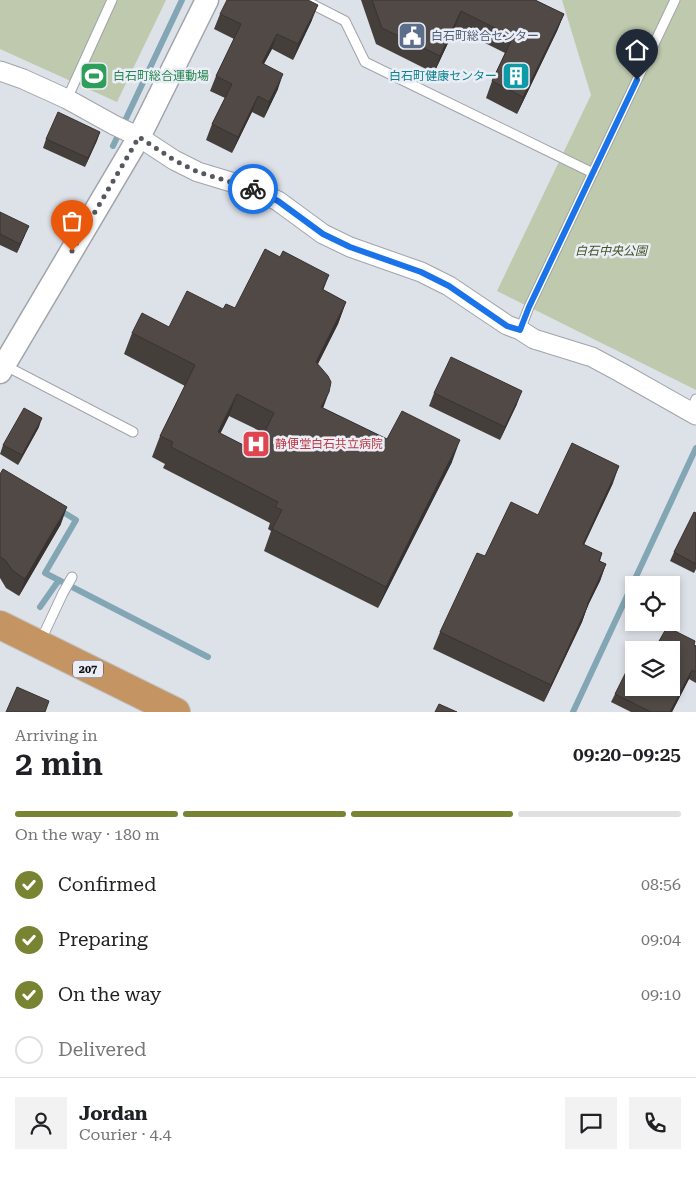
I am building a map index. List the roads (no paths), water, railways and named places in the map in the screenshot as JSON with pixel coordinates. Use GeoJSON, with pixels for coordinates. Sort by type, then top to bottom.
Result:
{"type":"FeatureCollection","features":[{"type":"Feature","properties":{"kind":"highway","name":"207"},"geometry":{"type":"LineString","coordinates":[[0,625],[176,712]]}},
{"type":"Feature","properties":{"kind":"street"},"geometry":{"type":"LineString","coordinates":[[2,368],[128,132],[206,0]]}},
{"type":"Feature","properties":{"kind":"street"},"geometry":{"type":"LineString","coordinates":[[0,71],[67,99],[198,172],[251,188],[278,201],[323,234],[350,247],[421,272],[449,286],[507,326],[520,330],[534,339],[592,357],[694,409]]}},
{"type":"Feature","properties":{"kind":"lane"},"geometry":{"type":"LineString","coordinates":[[67,99],[112,0]]}},
{"type":"Feature","properties":{"kind":"lane"},"geometry":{"type":"LineString","coordinates":[[304,0],[345,21],[365,62],[593,173]]}},
{"type":"Feature","properties":{"kind":"lane"},"geometry":{"type":"LineString","coordinates":[[520,330],[529,307],[675,0]]}},
{"type":"Feature","properties":{"kind":"lane"},"geometry":{"type":"LineString","coordinates":[[2,368],[133,432]]}},
{"type":"Feature","properties":{"kind":"lane"},"geometry":{"type":"LineString","coordinates":[[39,644],[72,577]]}},
{"type":"Feature","properties":{"kind":"waterway"},"geometry":{"type":"LineString","coordinates":[[113,146],[182,0]]}},
{"type":"Feature","properties":{"kind":"waterway"},"geometry":{"type":"LineString","coordinates":[[573,712],[696,448]]}},
{"type":"Feature","properties":{"kind":"waterway"},"geometry":{"type":"LineString","coordinates":[[58,509],[76,520],[45,573],[208,657]]}},
{"type":"Feature","properties":{"kind":"waterway"},"geometry":{"type":"LineString","coordinates":[[40,607],[59,580]]}},
{"type":"Feature","properties":{"kind":"place","name":"白石町総合センター"},"geometry":{"type":"Point","coordinates":[412,36]}},
{"type":"Feature","properties":{"kind":"place","name":"白石町総合運動場"},"geometry":{"type":"Point","coordinates":[94,76]}},
{"type":"Feature","properties":{"kind":"place","name":"白石町健康センター"},"geometry":{"type":"Point","coordinates":[516,76]}},
{"type":"Feature","properties":{"kind":"place","name":"静便堂白石共立病院"},"geometry":{"type":"Point","coordinates":[256,444]}},
{"type":"Feature","properties":{"kind":"park label","name":"白石中央公園"},"geometry":{"type":"Point","coordinates":[611,251]}}]}
